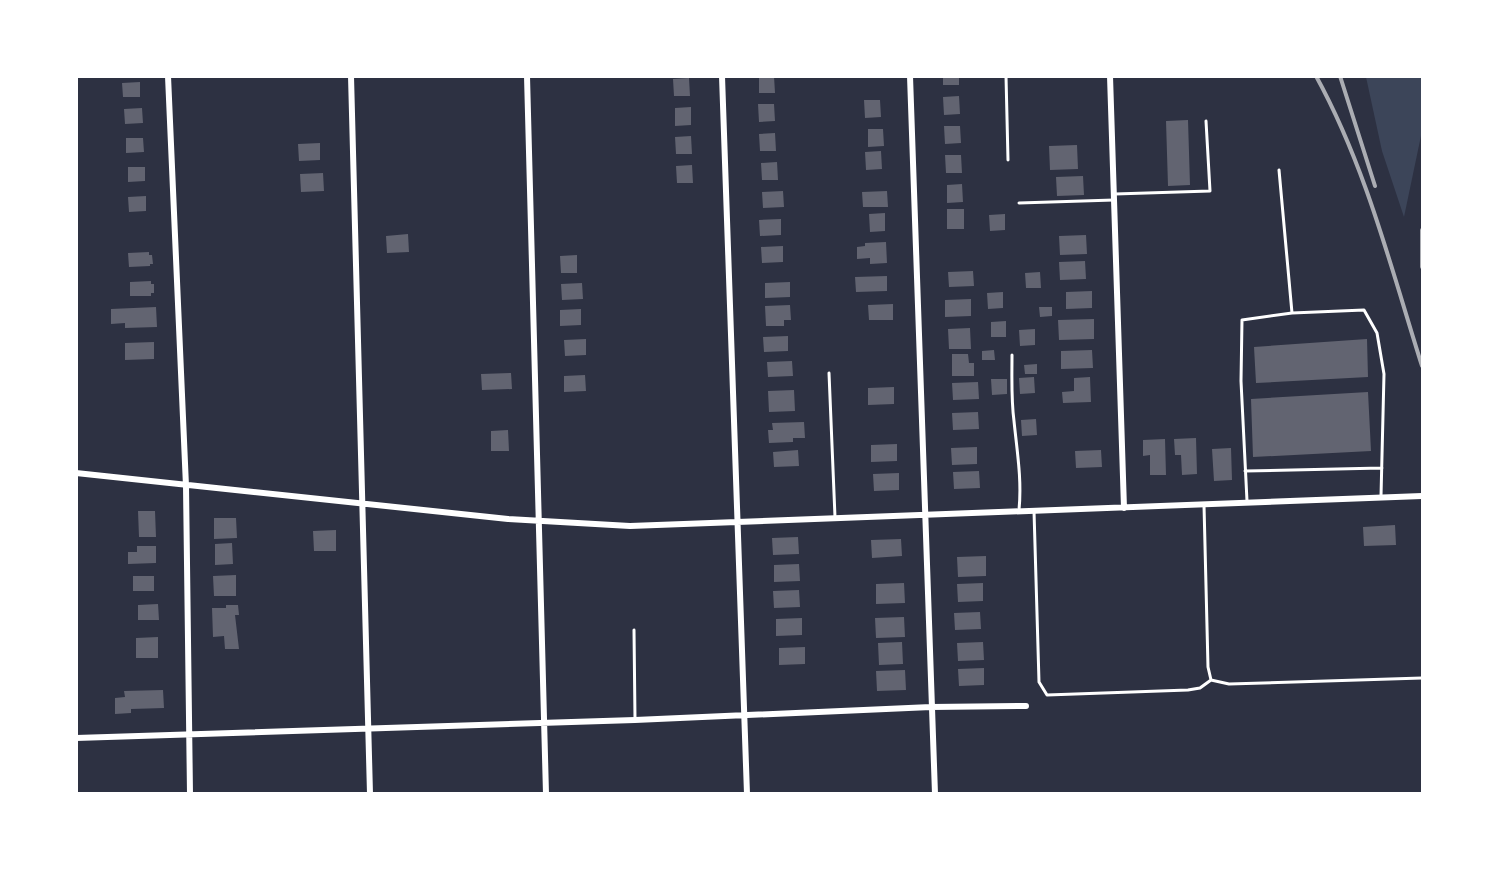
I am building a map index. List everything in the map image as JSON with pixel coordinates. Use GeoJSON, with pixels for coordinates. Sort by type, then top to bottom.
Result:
{"type":"FeatureCollection","features":[{"type":"Feature","properties":{"kind":"street"},"geometry":{"type":"LineString","coordinates":[[168,76],[186,486],[190,794]]}},
{"type":"Feature","properties":{"kind":"street"},"geometry":{"type":"LineString","coordinates":[[351,76],[370,794]]}},
{"type":"Feature","properties":{"kind":"street"},"geometry":{"type":"LineString","coordinates":[[527,76],[546,794]]}},
{"type":"Feature","properties":{"kind":"street"},"geometry":{"type":"LineString","coordinates":[[722,76],[747,794]]}},
{"type":"Feature","properties":{"kind":"street"},"geometry":{"type":"LineString","coordinates":[[910,76],[935,794]]}},
{"type":"Feature","properties":{"kind":"street"},"geometry":{"type":"LineString","coordinates":[[1110,76],[1124,508]]}},
{"type":"Feature","properties":{"kind":"street"},"geometry":{"type":"LineString","coordinates":[[76,473],[539,522],[630,526],[1422,496]]}},
{"type":"Feature","properties":{"kind":"street"},"geometry":{"type":"LineString","coordinates":[[76,738],[635,720],[931,707],[1026,706]]}},
{"type":"Feature","properties":{"kind":"lane"},"geometry":{"type":"LineString","coordinates":[[1006,76],[1008,160]]}},
{"type":"Feature","properties":{"kind":"lane"},"geometry":{"type":"LineString","coordinates":[[1018,203],[1210,192],[1206,121]]}},
{"type":"Feature","properties":{"kind":"lane"},"geometry":{"type":"LineString","coordinates":[[1279,170],[1292,313]]}},
{"type":"Feature","properties":{"kind":"lane"},"geometry":{"type":"LineString","coordinates":[[1247,503],[1241,381],[1242,320],[1292,313],[1364,310],[1377,333],[1384,374],[1381,498]]}},
{"type":"Feature","properties":{"kind":"lane"},"geometry":{"type":"LineString","coordinates":[[1012,355],[1013,419],[1019,456],[1021,494],[1019,512]]}},
{"type":"Feature","properties":{"kind":"lane"},"geometry":{"type":"LineString","coordinates":[[829,373],[835,519]]}},
{"type":"Feature","properties":{"kind":"lane"},"geometry":{"type":"LineString","coordinates":[[1245,471],[1382,468]]}},
{"type":"Feature","properties":{"kind":"lane"},"geometry":{"type":"LineString","coordinates":[[1204,505],[1208,667],[1212,680]]}},
{"type":"Feature","properties":{"kind":"lane"},"geometry":{"type":"LineString","coordinates":[[1034,511],[1039,682],[1047,695],[1188,690],[1200,688],[1212,680],[1229,684],[1422,678]]}},
{"type":"Feature","properties":{"kind":"lane"},"geometry":{"type":"LineString","coordinates":[[634,630],[635,720]]}},
{"type":"Feature","properties":{"kind":"shaded area"},"geometry":{"type":"Polygon","coordinates":[[[1366,77],[1422,77],[1422,131],[1404,217],[1382,151],[1366,77]]]}},
{"type":"Feature","properties":{"kind":"building"},"geometry":{"type":"Polygon","coordinates":[[[759,76],[774,76],[775,93],[759,93],[759,76]]]}},
{"type":"Feature","properties":{"kind":"building"},"geometry":{"type":"Polygon","coordinates":[[[943,76],[959,76],[959,85],[943,85],[943,76]]]}},
{"type":"Feature","properties":{"kind":"building"},"geometry":{"type":"Polygon","coordinates":[[[689,78],[690,96],[674,96],[673,79],[689,78]]]}},
{"type":"Feature","properties":{"kind":"building"},"geometry":{"type":"Polygon","coordinates":[[[140,82],[140,97],[123,97],[122,83],[140,82]]]}},
{"type":"Feature","properties":{"kind":"building"},"geometry":{"type":"Polygon","coordinates":[[[959,96],[960,114],[944,115],[943,97],[959,96]]]}},
{"type":"Feature","properties":{"kind":"building"},"geometry":{"type":"Polygon","coordinates":[[[864,100],[880,100],[881,117],[865,118],[864,100]]]}},
{"type":"Feature","properties":{"kind":"building"},"geometry":{"type":"Polygon","coordinates":[[[758,104],[774,104],[775,121],[759,122],[758,104]]]}},
{"type":"Feature","properties":{"kind":"building"},"geometry":{"type":"Polygon","coordinates":[[[691,107],[691,125],[675,126],[675,108],[691,107]]]}},
{"type":"Feature","properties":{"kind":"building"},"geometry":{"type":"Polygon","coordinates":[[[142,108],[143,123],[125,124],[124,109],[142,108]]]}},
{"type":"Feature","properties":{"kind":"building"},"geometry":{"type":"Polygon","coordinates":[[[1188,120],[1190,185],[1168,186],[1166,121],[1188,120]]]}},
{"type":"Feature","properties":{"kind":"building"},"geometry":{"type":"Polygon","coordinates":[[[944,126],[960,126],[961,143],[945,144],[944,126]]]}},
{"type":"Feature","properties":{"kind":"building"},"geometry":{"type":"Polygon","coordinates":[[[868,129],[883,129],[884,146],[868,147],[868,129]]]}},
{"type":"Feature","properties":{"kind":"building"},"geometry":{"type":"Polygon","coordinates":[[[775,133],[776,151],[760,151],[759,134],[775,133]]]}},
{"type":"Feature","properties":{"kind":"building"},"geometry":{"type":"Polygon","coordinates":[[[691,136],[692,154],[676,154],[675,137],[691,136]]]}},
{"type":"Feature","properties":{"kind":"building"},"geometry":{"type":"Polygon","coordinates":[[[126,138],[143,138],[144,152],[126,153],[126,138]]]}},
{"type":"Feature","properties":{"kind":"building"},"geometry":{"type":"Polygon","coordinates":[[[320,143],[320,160],[299,161],[298,144],[320,143]]]}},
{"type":"Feature","properties":{"kind":"building"},"geometry":{"type":"Polygon","coordinates":[[[1077,145],[1078,169],[1050,170],[1049,146],[1077,145]]]}},
{"type":"Feature","properties":{"kind":"building"},"geometry":{"type":"Polygon","coordinates":[[[881,151],[882,169],[866,170],[865,152],[881,151]]]}},
{"type":"Feature","properties":{"kind":"building"},"geometry":{"type":"Polygon","coordinates":[[[945,155],[961,155],[962,173],[946,173],[945,155]]]}},
{"type":"Feature","properties":{"kind":"building"},"geometry":{"type":"Polygon","coordinates":[[[777,162],[778,180],[762,180],[761,163],[777,162]]]}},
{"type":"Feature","properties":{"kind":"building"},"geometry":{"type":"Polygon","coordinates":[[[692,165],[693,183],[677,183],[676,166],[692,165]]]}},
{"type":"Feature","properties":{"kind":"building"},"geometry":{"type":"Polygon","coordinates":[[[128,167],[145,167],[145,181],[128,182],[128,167]]]}},
{"type":"Feature","properties":{"kind":"building"},"geometry":{"type":"Polygon","coordinates":[[[323,173],[324,191],[301,192],[300,174],[323,173]]]}},
{"type":"Feature","properties":{"kind":"building"},"geometry":{"type":"Polygon","coordinates":[[[1083,176],[1084,195],[1057,196],[1056,177],[1083,176]]]}},
{"type":"Feature","properties":{"kind":"building"},"geometry":{"type":"Polygon","coordinates":[[[962,184],[963,202],[947,203],[947,185],[962,184]]]}},
{"type":"Feature","properties":{"kind":"building"},"geometry":{"type":"Polygon","coordinates":[[[783,191],[784,207],[763,208],[762,192],[783,191]]]}},
{"type":"Feature","properties":{"kind":"building"},"geometry":{"type":"Polygon","coordinates":[[[887,191],[888,207],[863,207],[862,192],[887,191]]]}},
{"type":"Feature","properties":{"kind":"building"},"geometry":{"type":"Polygon","coordinates":[[[146,196],[146,211],[129,212],[128,197],[146,196]]]}},
{"type":"Feature","properties":{"kind":"building"},"geometry":{"type":"Polygon","coordinates":[[[947,209],[964,209],[964,229],[947,229],[947,209]]]}},
{"type":"Feature","properties":{"kind":"building"},"geometry":{"type":"Polygon","coordinates":[[[885,213],[885,231],[870,232],[869,214],[885,213]]]}},
{"type":"Feature","properties":{"kind":"building"},"geometry":{"type":"Polygon","coordinates":[[[1005,214],[1005,230],[990,231],[989,215],[1005,214]]]}},
{"type":"Feature","properties":{"kind":"building"},"geometry":{"type":"Polygon","coordinates":[[[781,219],[781,235],[760,236],[759,220],[781,219]]]}},
{"type":"Feature","properties":{"kind":"building"},"geometry":{"type":"Polygon","coordinates":[[[408,234],[409,252],[387,253],[386,236],[408,234]]]}},
{"type":"Feature","properties":{"kind":"building"},"geometry":{"type":"Polygon","coordinates":[[[1086,235],[1087,254],[1060,255],[1059,236],[1086,235]]]}},
{"type":"Feature","properties":{"kind":"building"},"geometry":{"type":"Polygon","coordinates":[[[886,242],[887,263],[870,264],[870,258],[857,259],[857,247],[865,246],[865,243],[886,242]]]}},
{"type":"Feature","properties":{"kind":"building"},"geometry":{"type":"Polygon","coordinates":[[[783,246],[783,262],[762,263],[761,247],[783,246]]]}},
{"type":"Feature","properties":{"kind":"building"},"geometry":{"type":"Polygon","coordinates":[[[149,252],[149,255],[152,255],[153,264],[129,267],[128,253],[149,252]]]}},
{"type":"Feature","properties":{"kind":"building"},"geometry":{"type":"Polygon","coordinates":[[[577,255],[577,273],[561,273],[560,256],[577,255]]]}},
{"type":"Feature","properties":{"kind":"building"},"geometry":{"type":"Polygon","coordinates":[[[1085,261],[1086,279],[1060,280],[1059,262],[1085,261]]]}},
{"type":"Feature","properties":{"kind":"building"},"geometry":{"type":"Polygon","coordinates":[[[973,271],[974,286],[949,287],[948,272],[973,271]]]}},
{"type":"Feature","properties":{"kind":"building"},"geometry":{"type":"Polygon","coordinates":[[[1040,272],[1041,288],[1026,288],[1025,273],[1040,272]]]}},
{"type":"Feature","properties":{"kind":"building"},"geometry":{"type":"Polygon","coordinates":[[[887,276],[887,291],[856,292],[855,277],[887,276]]]}},
{"type":"Feature","properties":{"kind":"building"},"geometry":{"type":"Polygon","coordinates":[[[151,281],[151,284],[154,284],[154,293],[151,293],[151,296],[130,296],[130,282],[151,281]]]}},
{"type":"Feature","properties":{"kind":"building"},"geometry":{"type":"Polygon","coordinates":[[[790,282],[790,297],[765,298],[765,283],[790,282]]]}},
{"type":"Feature","properties":{"kind":"building"},"geometry":{"type":"Polygon","coordinates":[[[582,283],[583,299],[562,300],[561,284],[582,283]]]}},
{"type":"Feature","properties":{"kind":"building"},"geometry":{"type":"Polygon","coordinates":[[[1092,291],[1092,308],[1066,309],[1066,292],[1092,291]]]}},
{"type":"Feature","properties":{"kind":"building"},"geometry":{"type":"Polygon","coordinates":[[[1003,292],[1003,308],[988,309],[987,293],[1003,292]]]}},
{"type":"Feature","properties":{"kind":"building"},"geometry":{"type":"Polygon","coordinates":[[[971,299],[971,316],[945,317],[945,300],[971,299]]]}},
{"type":"Feature","properties":{"kind":"building"},"geometry":{"type":"Polygon","coordinates":[[[893,304],[893,320],[869,320],[868,305],[893,304]]]}},
{"type":"Feature","properties":{"kind":"building"},"geometry":{"type":"Polygon","coordinates":[[[790,305],[791,320],[784,320],[784,326],[766,326],[765,306],[790,305]]]}},
{"type":"Feature","properties":{"kind":"building"},"geometry":{"type":"Polygon","coordinates":[[[156,307],[157,327],[125,328],[125,323],[111,324],[111,309],[156,307]]]}},
{"type":"Feature","properties":{"kind":"building"},"geometry":{"type":"Polygon","coordinates":[[[1039,307],[1052,307],[1052,316],[1040,317],[1039,307]]]}},
{"type":"Feature","properties":{"kind":"building"},"geometry":{"type":"Polygon","coordinates":[[[581,309],[581,325],[560,326],[560,310],[581,309]]]}},
{"type":"Feature","properties":{"kind":"building"},"geometry":{"type":"Polygon","coordinates":[[[1094,319],[1094,339],[1059,340],[1058,320],[1094,319]]]}},
{"type":"Feature","properties":{"kind":"building"},"geometry":{"type":"Polygon","coordinates":[[[1006,321],[1006,337],[991,337],[991,322],[1006,321]]]}},
{"type":"Feature","properties":{"kind":"building"},"geometry":{"type":"Polygon","coordinates":[[[970,328],[971,349],[949,349],[948,329],[970,328]]]}},
{"type":"Feature","properties":{"kind":"building"},"geometry":{"type":"Polygon","coordinates":[[[1035,329],[1035,345],[1020,346],[1019,330],[1035,329]]]}},
{"type":"Feature","properties":{"kind":"building"},"geometry":{"type":"Polygon","coordinates":[[[788,336],[788,351],[764,352],[763,337],[788,336]]]}},
{"type":"Feature","properties":{"kind":"building"},"geometry":{"type":"Polygon","coordinates":[[[586,339],[586,355],[565,356],[564,340],[586,339]]]}},
{"type":"Feature","properties":{"kind":"building"},"geometry":{"type":"Polygon","coordinates":[[[1367,339],[1368,377],[1256,383],[1254,347],[1367,339]]]}},
{"type":"Feature","properties":{"kind":"building"},"geometry":{"type":"Polygon","coordinates":[[[154,342],[154,359],[125,360],[125,343],[154,342]]]}},
{"type":"Feature","properties":{"kind":"building"},"geometry":{"type":"Polygon","coordinates":[[[994,350],[995,360],[982,360],[982,351],[994,350]]]}},
{"type":"Feature","properties":{"kind":"building"},"geometry":{"type":"Polygon","coordinates":[[[1092,350],[1093,368],[1061,369],[1061,351],[1092,350]]]}},
{"type":"Feature","properties":{"kind":"building"},"geometry":{"type":"Polygon","coordinates":[[[952,354],[968,354],[969,363],[974,363],[974,376],[952,376],[952,354]]]}},
{"type":"Feature","properties":{"kind":"building"},"geometry":{"type":"Polygon","coordinates":[[[792,361],[793,376],[768,377],[767,362],[792,361]]]}},
{"type":"Feature","properties":{"kind":"building"},"geometry":{"type":"Polygon","coordinates":[[[1037,364],[1037,374],[1025,374],[1024,365],[1037,364]]]}},
{"type":"Feature","properties":{"kind":"building"},"geometry":{"type":"Polygon","coordinates":[[[511,373],[512,389],[482,390],[481,374],[511,373]]]}},
{"type":"Feature","properties":{"kind":"building"},"geometry":{"type":"Polygon","coordinates":[[[585,375],[586,391],[564,392],[564,376],[585,375]]]}},
{"type":"Feature","properties":{"kind":"building"},"geometry":{"type":"Polygon","coordinates":[[[1034,377],[1035,393],[1020,394],[1019,378],[1034,377]]]}},
{"type":"Feature","properties":{"kind":"building"},"geometry":{"type":"Polygon","coordinates":[[[1090,377],[1091,402],[1063,403],[1062,392],[1074,391],[1074,378],[1090,377]]]}},
{"type":"Feature","properties":{"kind":"building"},"geometry":{"type":"Polygon","coordinates":[[[991,379],[1007,379],[1007,394],[992,395],[991,379]]]}},
{"type":"Feature","properties":{"kind":"building"},"geometry":{"type":"Polygon","coordinates":[[[978,382],[979,399],[953,400],[952,383],[978,382]]]}},
{"type":"Feature","properties":{"kind":"building"},"geometry":{"type":"Polygon","coordinates":[[[894,387],[894,404],[868,405],[868,388],[894,387]]]}},
{"type":"Feature","properties":{"kind":"building"},"geometry":{"type":"Polygon","coordinates":[[[794,390],[795,411],[769,412],[768,391],[794,390]]]}},
{"type":"Feature","properties":{"kind":"building"},"geometry":{"type":"Polygon","coordinates":[[[1368,392],[1371,451],[1253,457],[1251,399],[1368,392]]]}},
{"type":"Feature","properties":{"kind":"building"},"geometry":{"type":"Polygon","coordinates":[[[978,412],[979,429],[953,430],[952,413],[978,412]]]}},
{"type":"Feature","properties":{"kind":"building"},"geometry":{"type":"Polygon","coordinates":[[[1036,419],[1037,435],[1022,436],[1021,420],[1036,419]]]}},
{"type":"Feature","properties":{"kind":"building"},"geometry":{"type":"Polygon","coordinates":[[[804,422],[805,438],[793,438],[793,442],[769,443],[768,430],[773,430],[772,423],[804,422]]]}},
{"type":"Feature","properties":{"kind":"building"},"geometry":{"type":"Polygon","coordinates":[[[508,430],[509,451],[491,451],[491,431],[508,430]]]}},
{"type":"Feature","properties":{"kind":"building"},"geometry":{"type":"Polygon","coordinates":[[[1196,438],[1197,474],[1182,475],[1181,455],[1175,455],[1174,439],[1196,438]]]}},
{"type":"Feature","properties":{"kind":"building"},"geometry":{"type":"Polygon","coordinates":[[[1165,439],[1166,475],[1150,475],[1150,455],[1143,456],[1143,440],[1165,439]]]}},
{"type":"Feature","properties":{"kind":"building"},"geometry":{"type":"Polygon","coordinates":[[[897,444],[897,461],[871,462],[871,445],[897,444]]]}},
{"type":"Feature","properties":{"kind":"building"},"geometry":{"type":"Polygon","coordinates":[[[977,447],[977,464],[952,465],[951,448],[977,447]]]}},
{"type":"Feature","properties":{"kind":"building"},"geometry":{"type":"Polygon","coordinates":[[[1231,448],[1232,480],[1214,481],[1212,449],[1231,448]]]}},
{"type":"Feature","properties":{"kind":"building"},"geometry":{"type":"Polygon","coordinates":[[[798,450],[799,466],[774,467],[773,452],[798,450]]]}},
{"type":"Feature","properties":{"kind":"building"},"geometry":{"type":"Polygon","coordinates":[[[1101,450],[1102,467],[1076,468],[1075,451],[1101,450]]]}},
{"type":"Feature","properties":{"kind":"building"},"geometry":{"type":"Polygon","coordinates":[[[979,471],[980,488],[954,489],[953,472],[979,471]]]}},
{"type":"Feature","properties":{"kind":"building"},"geometry":{"type":"Polygon","coordinates":[[[899,473],[899,490],[874,491],[873,474],[899,473]]]}},
{"type":"Feature","properties":{"kind":"building"},"geometry":{"type":"Polygon","coordinates":[[[138,511],[155,511],[156,537],[139,537],[138,511]]]}},
{"type":"Feature","properties":{"kind":"building"},"geometry":{"type":"Polygon","coordinates":[[[214,518],[236,518],[237,538],[214,539],[214,518]]]}},
{"type":"Feature","properties":{"kind":"building"},"geometry":{"type":"Polygon","coordinates":[[[1395,525],[1396,545],[1364,546],[1363,527],[1395,525]]]}},
{"type":"Feature","properties":{"kind":"building"},"geometry":{"type":"Polygon","coordinates":[[[336,530],[336,551],[314,551],[313,531],[336,530]]]}},
{"type":"Feature","properties":{"kind":"building"},"geometry":{"type":"Polygon","coordinates":[[[798,537],[799,554],[773,555],[772,538],[798,537]]]}},
{"type":"Feature","properties":{"kind":"building"},"geometry":{"type":"Polygon","coordinates":[[[901,539],[902,556],[872,558],[871,540],[901,539]]]}},
{"type":"Feature","properties":{"kind":"building"},"geometry":{"type":"Polygon","coordinates":[[[232,543],[233,564],[215,565],[215,544],[232,543]]]}},
{"type":"Feature","properties":{"kind":"building"},"geometry":{"type":"Polygon","coordinates":[[[137,546],[156,546],[156,563],[128,564],[128,552],[137,552],[137,546]]]}},
{"type":"Feature","properties":{"kind":"building"},"geometry":{"type":"Polygon","coordinates":[[[986,556],[986,576],[958,577],[957,557],[986,556]]]}},
{"type":"Feature","properties":{"kind":"building"},"geometry":{"type":"Polygon","coordinates":[[[799,564],[800,581],[774,582],[774,565],[799,564]]]}},
{"type":"Feature","properties":{"kind":"building"},"geometry":{"type":"Polygon","coordinates":[[[236,575],[236,596],[214,596],[213,576],[236,575]]]}},
{"type":"Feature","properties":{"kind":"building"},"geometry":{"type":"Polygon","coordinates":[[[133,576],[154,576],[154,591],[133,591],[133,576]]]}},
{"type":"Feature","properties":{"kind":"building"},"geometry":{"type":"Polygon","coordinates":[[[904,583],[905,603],[876,604],[876,584],[904,583]]]}},
{"type":"Feature","properties":{"kind":"building"},"geometry":{"type":"Polygon","coordinates":[[[983,583],[983,601],[958,602],[957,584],[983,583]]]}},
{"type":"Feature","properties":{"kind":"building"},"geometry":{"type":"Polygon","coordinates":[[[799,590],[800,607],[774,608],[773,591],[799,590]]]}},
{"type":"Feature","properties":{"kind":"building"},"geometry":{"type":"Polygon","coordinates":[[[158,604],[159,620],[138,620],[138,605],[158,604]]]}},
{"type":"Feature","properties":{"kind":"building"},"geometry":{"type":"Polygon","coordinates":[[[226,605],[238,605],[239,615],[235,615],[239,649],[225,649],[224,636],[213,637],[212,608],[226,608],[226,605]]]}},
{"type":"Feature","properties":{"kind":"building"},"geometry":{"type":"Polygon","coordinates":[[[980,612],[981,629],[955,630],[954,613],[980,612]]]}},
{"type":"Feature","properties":{"kind":"building"},"geometry":{"type":"Polygon","coordinates":[[[904,617],[905,637],[876,638],[875,618],[904,617]]]}},
{"type":"Feature","properties":{"kind":"building"},"geometry":{"type":"Polygon","coordinates":[[[802,618],[802,635],[776,636],[776,619],[802,618]]]}},
{"type":"Feature","properties":{"kind":"building"},"geometry":{"type":"Polygon","coordinates":[[[158,637],[158,658],[136,658],[136,638],[158,637]]]}},
{"type":"Feature","properties":{"kind":"building"},"geometry":{"type":"Polygon","coordinates":[[[902,642],[903,664],[879,665],[878,643],[902,642]]]}},
{"type":"Feature","properties":{"kind":"building"},"geometry":{"type":"Polygon","coordinates":[[[983,642],[984,660],[958,661],[957,643],[983,642]]]}},
{"type":"Feature","properties":{"kind":"building"},"geometry":{"type":"Polygon","coordinates":[[[805,647],[805,664],[779,665],[779,648],[805,647]]]}},
{"type":"Feature","properties":{"kind":"building"},"geometry":{"type":"Polygon","coordinates":[[[984,668],[984,685],[959,686],[958,669],[984,668]]]}},
{"type":"Feature","properties":{"kind":"building"},"geometry":{"type":"Polygon","coordinates":[[[905,670],[906,690],[877,691],[876,671],[905,670]]]}},
{"type":"Feature","properties":{"kind":"building"},"geometry":{"type":"Polygon","coordinates":[[[163,690],[164,708],[131,709],[131,713],[115,714],[115,698],[125,697],[124,691],[163,690]]]}},
{"type":"Feature","properties":{"kind":"railway"},"geometry":{"type":"LineString","coordinates":[[1316,76],[1334,111],[1363,182],[1422,366]]}},
{"type":"Feature","properties":{"kind":"railway"},"geometry":{"type":"LineString","coordinates":[[1340,76],[1375,186]]}},
{"type":"Feature","properties":{"kind":"railway"},"geometry":{"type":"LineString","coordinates":[[1422,230],[1422,267]]}}]}
